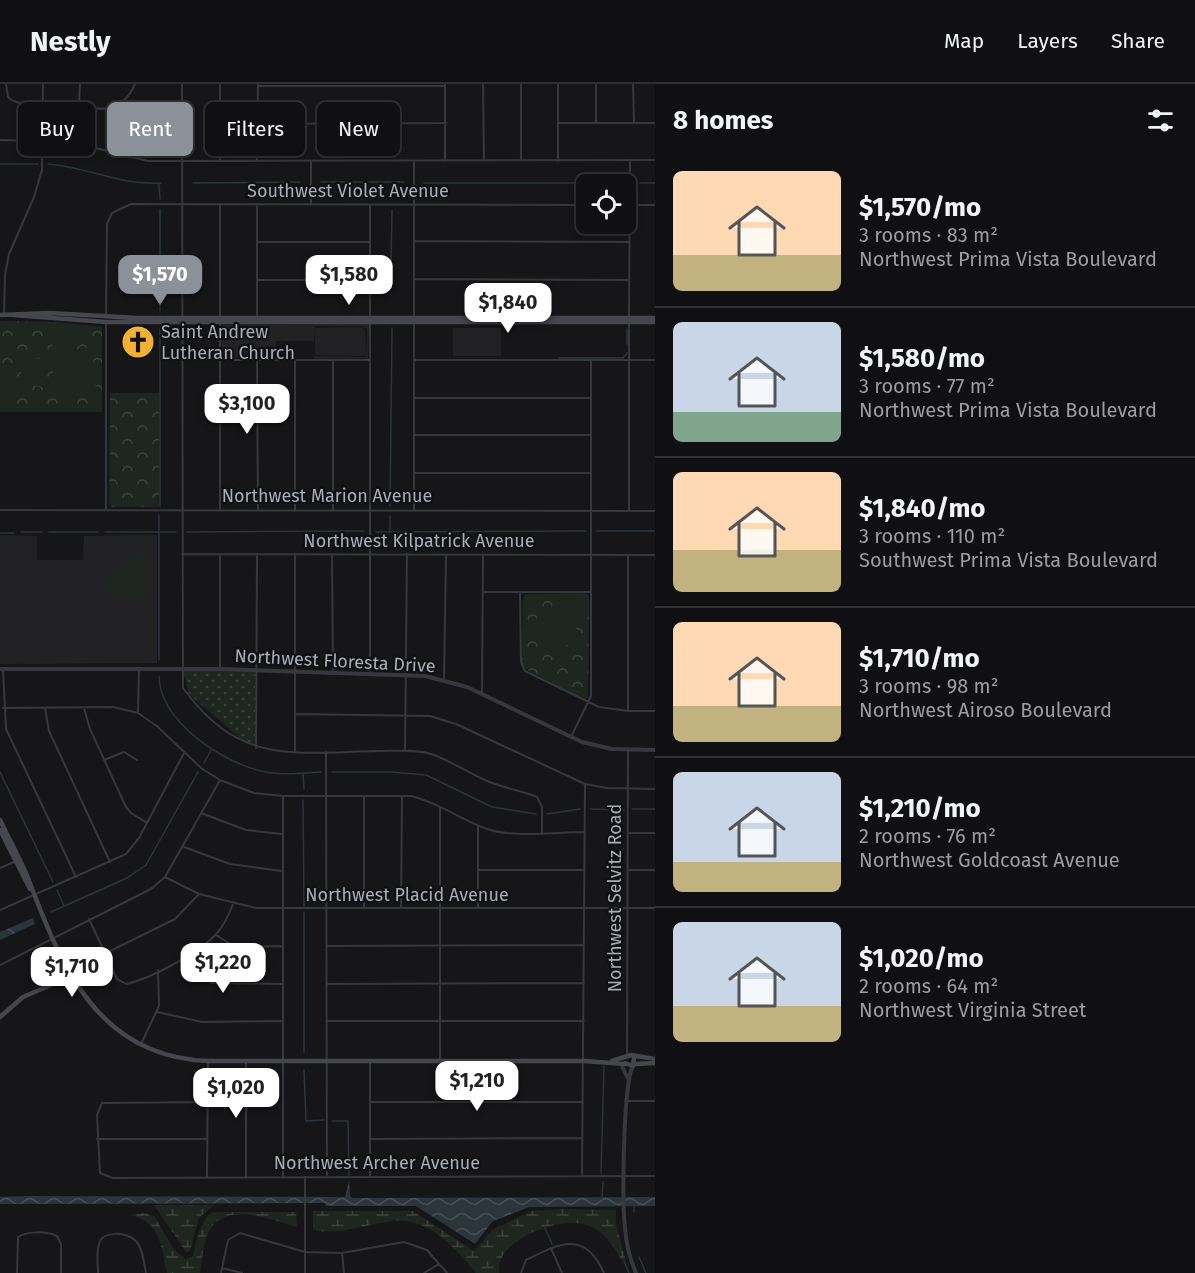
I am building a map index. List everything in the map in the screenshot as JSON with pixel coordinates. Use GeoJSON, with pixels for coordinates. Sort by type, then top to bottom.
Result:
{"type":"FeatureCollection","features":[{"type":"Feature","properties":{"kind":"main road"},"geometry":{"type":"LineString","coordinates":[[4,314],[49,313],[106,320],[629,320],[655,318]]}},
{"type":"Feature","properties":{"kind":"main road"},"geometry":{"type":"LineString","coordinates":[[257,320],[338,323],[369,319]]}},
{"type":"Feature","properties":{"kind":"main road"},"geometry":{"type":"LineString","coordinates":[[629,320],[655,322]]}},
{"type":"Feature","properties":{"kind":"main road"},"geometry":{"type":"LineString","coordinates":[[1,825],[14,861],[33,894]]}},
{"type":"Feature","properties":{"kind":"main road"},"geometry":{"type":"LineString","coordinates":[[1,825],[72,976],[95,1012],[117,1032],[140,1046],[177,1058],[246,1062],[634,1061],[655,1059]]}},
{"type":"Feature","properties":{"kind":"main road"},"geometry":{"type":"LineString","coordinates":[[46,986],[60,970],[59,950]]}},
{"type":"Feature","properties":{"kind":"main road"},"geometry":{"type":"LineString","coordinates":[[0,1017],[15,1002],[72,976]]}},
{"type":"Feature","properties":{"kind":"main road"},"geometry":{"type":"LineString","coordinates":[[625,1061],[655,1064]]}},
{"type":"Feature","properties":{"kind":"street"},"geometry":{"type":"LineString","coordinates":[[6,84],[9,98],[18,103]]}},
{"type":"Feature","properties":{"kind":"street"},"geometry":{"type":"LineString","coordinates":[[43,84],[43,102]]}},
{"type":"Feature","properties":{"kind":"street"},"geometry":{"type":"LineString","coordinates":[[79,102],[80,84]]}},
{"type":"Feature","properties":{"kind":"street"},"geometry":{"type":"LineString","coordinates":[[121,102],[131,93],[135,84]]}},
{"type":"Feature","properties":{"kind":"street"},"geometry":{"type":"LineString","coordinates":[[182,84],[183,688],[223,729],[243,743],[256,748],[295,752],[405,751],[431,754],[485,780],[537,797],[542,807],[542,832]]}},
{"type":"Feature","properties":{"kind":"street"},"geometry":{"type":"LineString","coordinates":[[220,84],[220,160]]}},
{"type":"Feature","properties":{"kind":"street"},"geometry":{"type":"LineString","coordinates":[[483,84],[484,160]]}},
{"type":"Feature","properties":{"kind":"street"},"geometry":{"type":"LineString","coordinates":[[521,84],[521,160]]}},
{"type":"Feature","properties":{"kind":"street"},"geometry":{"type":"LineString","coordinates":[[558,84],[558,161]]}},
{"type":"Feature","properties":{"kind":"street"},"geometry":{"type":"LineString","coordinates":[[596,84],[596,123]]}},
{"type":"Feature","properties":{"kind":"street"},"geometry":{"type":"LineString","coordinates":[[633,84],[634,123]]}},
{"type":"Feature","properties":{"kind":"street"},"geometry":{"type":"LineString","coordinates":[[258,102],[258,85],[446,85],[446,161]]}},
{"type":"Feature","properties":{"kind":"street"},"geometry":{"type":"LineString","coordinates":[[305,124],[446,123]]}},
{"type":"Feature","properties":{"kind":"street"},"geometry":{"type":"LineString","coordinates":[[559,123],[655,123]]}},
{"type":"Feature","properties":{"kind":"street"},"geometry":{"type":"LineString","coordinates":[[0,140],[18,140]]}},
{"type":"Feature","properties":{"kind":"street"},"geometry":{"type":"LineString","coordinates":[[95,147],[132,158],[182,161],[655,160]]}},
{"type":"Feature","properties":{"kind":"street"},"geometry":{"type":"LineString","coordinates":[[4,314],[6,264],[16,231],[38,186],[43,156]]}},
{"type":"Feature","properties":{"kind":"street"},"geometry":{"type":"LineString","coordinates":[[257,156],[257,160]]}},
{"type":"Feature","properties":{"kind":"street"},"geometry":{"type":"LineString","coordinates":[[629,174],[630,160]]}},
{"type":"Feature","properties":{"kind":"street"},"geometry":{"type":"LineString","coordinates":[[311,161],[311,204]]}},
{"type":"Feature","properties":{"kind":"street"},"geometry":{"type":"LineString","coordinates":[[414,162],[414,510]]}},
{"type":"Feature","properties":{"kind":"street","name":"Southwest Violet Avenue"},"geometry":{"type":"LineString","coordinates":[[106,320],[106,229],[112,213],[132,204],[576,205]]}},
{"type":"Feature","properties":{"kind":"street"},"geometry":{"type":"LineString","coordinates":[[220,204],[220,510]]}},
{"type":"Feature","properties":{"kind":"street"},"geometry":{"type":"LineString","coordinates":[[257,320],[258,204]]}},
{"type":"Feature","properties":{"kind":"street"},"geometry":{"type":"LineString","coordinates":[[370,205],[370,674]]}},
{"type":"Feature","properties":{"kind":"street"},"geometry":{"type":"LineString","coordinates":[[636,205],[655,205]]}},
{"type":"Feature","properties":{"kind":"street"},"geometry":{"type":"LineString","coordinates":[[629,234],[629,511]]}},
{"type":"Feature","properties":{"kind":"street"},"geometry":{"type":"LineString","coordinates":[[414,241],[629,242]]}},
{"type":"Feature","properties":{"kind":"street"},"geometry":{"type":"LineString","coordinates":[[258,242],[370,242]]}},
{"type":"Feature","properties":{"kind":"street"},"geometry":{"type":"LineString","coordinates":[[414,279],[629,280]]}},
{"type":"Feature","properties":{"kind":"street"},"geometry":{"type":"LineString","coordinates":[[258,280],[370,280]]}},
{"type":"Feature","properties":{"kind":"street"},"geometry":{"type":"LineString","coordinates":[[106,320],[106,510]]}},
{"type":"Feature","properties":{"kind":"street"},"geometry":{"type":"LineString","coordinates":[[220,360],[370,360]]}},
{"type":"Feature","properties":{"kind":"street"},"geometry":{"type":"LineString","coordinates":[[257,360],[258,510]]}},
{"type":"Feature","properties":{"kind":"street"},"geometry":{"type":"LineString","coordinates":[[295,360],[295,510]]}},
{"type":"Feature","properties":{"kind":"street"},"geometry":{"type":"LineString","coordinates":[[333,360],[333,510]]}},
{"type":"Feature","properties":{"kind":"street"},"geometry":{"type":"LineString","coordinates":[[414,360],[655,360]]}},
{"type":"Feature","properties":{"kind":"street"},"geometry":{"type":"LineString","coordinates":[[570,737],[589,702],[591,361]]}},
{"type":"Feature","properties":{"kind":"street"},"geometry":{"type":"LineString","coordinates":[[414,398],[591,398]]}},
{"type":"Feature","properties":{"kind":"street"},"geometry":{"type":"LineString","coordinates":[[414,435],[591,435]]}},
{"type":"Feature","properties":{"kind":"street"},"geometry":{"type":"LineString","coordinates":[[414,473],[591,473]]}},
{"type":"Feature","properties":{"kind":"street","name":"Northwest Marion Avenue"},"geometry":{"type":"LineString","coordinates":[[0,510],[655,511]]}},
{"type":"Feature","properties":{"kind":"street","name":"Northwest Kilpatrick Avenue"},"geometry":{"type":"LineString","coordinates":[[182,554],[655,555]]}},
{"type":"Feature","properties":{"kind":"street"},"geometry":{"type":"LineString","coordinates":[[220,554],[220,669]]}},
{"type":"Feature","properties":{"kind":"street"},"geometry":{"type":"LineString","coordinates":[[256,748],[257,554]]}},
{"type":"Feature","properties":{"kind":"street"},"geometry":{"type":"LineString","coordinates":[[295,554],[295,752]]}},
{"type":"Feature","properties":{"kind":"street"},"geometry":{"type":"LineString","coordinates":[[332,554],[333,672]]}},
{"type":"Feature","properties":{"kind":"street"},"geometry":{"type":"LineString","coordinates":[[405,751],[407,554]]}},
{"type":"Feature","properties":{"kind":"street"},"geometry":{"type":"LineString","coordinates":[[444,680],[446,555]]}},
{"type":"Feature","properties":{"kind":"street"},"geometry":{"type":"LineString","coordinates":[[482,693],[483,555]]}},
{"type":"Feature","properties":{"kind":"street"},"geometry":{"type":"LineString","coordinates":[[628,555],[628,711]]}},
{"type":"Feature","properties":{"kind":"street"},"geometry":{"type":"LineString","coordinates":[[483,592],[591,592]]}},
{"type":"Feature","properties":{"kind":"street"},"geometry":{"type":"LineString","coordinates":[[520,593],[522,667],[525,671],[589,702],[628,711],[655,711]]}},
{"type":"Feature","properties":{"kind":"street"},"geometry":{"type":"LineString","coordinates":[[2,669],[6,729],[76,877]]}},
{"type":"Feature","properties":{"kind":"street","name":"Northwest Floresta Drive"},"geometry":{"type":"LineString","coordinates":[[2,669],[220,669],[407,675],[444,680],[482,693],[570,737],[599,747],[655,750]]}},
{"type":"Feature","properties":{"kind":"street"},"geometry":{"type":"LineString","coordinates":[[138,713],[139,669]]}},
{"type":"Feature","properties":{"kind":"street"},"geometry":{"type":"LineString","coordinates":[[3,708],[112,707],[138,713],[158,727],[184,753],[220,780],[254,793],[282,796],[419,798],[478,826],[501,833],[584,832]]}},
{"type":"Feature","properties":{"kind":"street"},"geometry":{"type":"LineString","coordinates":[[45,708],[49,731],[110,862]]}},
{"type":"Feature","properties":{"kind":"street"},"geometry":{"type":"LineString","coordinates":[[84,708],[90,729],[126,807],[130,813],[147,823]]}},
{"type":"Feature","properties":{"kind":"street"},"geometry":{"type":"LineString","coordinates":[[295,714],[430,716],[456,724],[585,784],[628,789],[655,789]]}},
{"type":"Feature","properties":{"kind":"street","name":"Northwest Selvitz Road"},"geometry":{"type":"LineString","coordinates":[[628,750],[628,1046],[625,1061],[628,1080],[624,1208],[627,1243],[636,1273]]}},
{"type":"Feature","properties":{"kind":"street"},"geometry":{"type":"LineString","coordinates":[[104,760],[123,752],[137,760]]}},
{"type":"Feature","properties":{"kind":"street"},"geometry":{"type":"LineString","coordinates":[[326,752],[327,1177]]}},
{"type":"Feature","properties":{"kind":"street"},"geometry":{"type":"LineString","coordinates":[[0,910],[110,862],[132,848],[184,753]]}},
{"type":"Feature","properties":{"kind":"street"},"geometry":{"type":"LineString","coordinates":[[0,964],[151,889],[165,877],[184,847],[220,780]]}},
{"type":"Feature","properties":{"kind":"street"},"geometry":{"type":"LineString","coordinates":[[582,1176],[585,784]]}},
{"type":"Feature","properties":{"kind":"street"},"geometry":{"type":"LineString","coordinates":[[282,796],[283,1177]]}},
{"type":"Feature","properties":{"kind":"street"},"geometry":{"type":"LineString","coordinates":[[364,796],[364,908]]}},
{"type":"Feature","properties":{"kind":"street"},"geometry":{"type":"LineString","coordinates":[[401,907],[402,796]]}},
{"type":"Feature","properties":{"kind":"street"},"geometry":{"type":"LineString","coordinates":[[440,807],[440,1061]]}},
{"type":"Feature","properties":{"kind":"street"},"geometry":{"type":"LineString","coordinates":[[201,813],[246,830],[282,834]]}},
{"type":"Feature","properties":{"kind":"street"},"geometry":{"type":"LineString","coordinates":[[478,826],[478,907]]}},
{"type":"Feature","properties":{"kind":"street"},"geometry":{"type":"LineString","coordinates":[[628,833],[655,833]]}},
{"type":"Feature","properties":{"kind":"street"},"geometry":{"type":"LineString","coordinates":[[184,847],[230,864],[282,871]]}},
{"type":"Feature","properties":{"kind":"street"},"geometry":{"type":"LineString","coordinates":[[0,868],[14,861]]}},
{"type":"Feature","properties":{"kind":"street"},"geometry":{"type":"LineString","coordinates":[[478,870],[584,870]]}},
{"type":"Feature","properties":{"kind":"street"},"geometry":{"type":"LineString","coordinates":[[628,870],[655,870]]}},
{"type":"Feature","properties":{"kind":"street","name":"Northwest Placid Avenue"},"geometry":{"type":"LineString","coordinates":[[165,877],[199,894],[233,904],[283,909],[655,908]]}},
{"type":"Feature","properties":{"kind":"street"},"geometry":{"type":"LineString","coordinates":[[105,953],[175,919],[199,894]]}},
{"type":"Feature","properties":{"kind":"street"},"geometry":{"type":"LineString","coordinates":[[89,920],[120,983],[130,983],[188,955],[216,935],[227,919],[233,904]]}},
{"type":"Feature","properties":{"kind":"street"},"geometry":{"type":"LineString","coordinates":[[216,935],[235,947],[283,946]]}},
{"type":"Feature","properties":{"kind":"street"},"geometry":{"type":"LineString","coordinates":[[327,946],[584,945]]}},
{"type":"Feature","properties":{"kind":"street"},"geometry":{"type":"LineString","coordinates":[[188,955],[202,977],[211,983],[283,984]]}},
{"type":"Feature","properties":{"kind":"street"},"geometry":{"type":"LineString","coordinates":[[140,1046],[158,1012],[158,970]]}},
{"type":"Feature","properties":{"kind":"street"},"geometry":{"type":"LineString","coordinates":[[327,984],[584,983]]}},
{"type":"Feature","properties":{"kind":"street"},"geometry":{"type":"LineString","coordinates":[[158,1012],[202,1022],[283,1022]]}},
{"type":"Feature","properties":{"kind":"street"},"geometry":{"type":"LineString","coordinates":[[327,1021],[584,1021]]}},
{"type":"Feature","properties":{"kind":"street","name":"Northwest Selvitz Road"},"geometry":{"type":"LineString","coordinates":[[628,1046],[634,1061],[628,1080]]}},
{"type":"Feature","properties":{"kind":"street"},"geometry":{"type":"LineString","coordinates":[[207,1177],[208,1061]]}},
{"type":"Feature","properties":{"kind":"street"},"geometry":{"type":"LineString","coordinates":[[246,1062],[246,1177]]}},
{"type":"Feature","properties":{"kind":"street"},"geometry":{"type":"LineString","coordinates":[[370,1062],[370,1177]]}},
{"type":"Feature","properties":{"kind":"street"},"geometry":{"type":"LineString","coordinates":[[628,1080],[635,1068],[642,1064]]}},
{"type":"Feature","properties":{"kind":"street"},"geometry":{"type":"LineString","coordinates":[[627,1101],[655,1101]]}},
{"type":"Feature","properties":{"kind":"street"},"geometry":{"type":"LineString","coordinates":[[207,1139],[97,1139],[97,1115],[102,1103],[208,1102]]}},
{"type":"Feature","properties":{"kind":"street"},"geometry":{"type":"LineString","coordinates":[[370,1102],[583,1102]]}},
{"type":"Feature","properties":{"kind":"street"},"geometry":{"type":"LineString","coordinates":[[370,1139],[582,1138]]}},
{"type":"Feature","properties":{"kind":"street","name":"Northwest Archer Avenue"},"geometry":{"type":"LineString","coordinates":[[97,1139],[100,1173],[113,1178],[655,1176]]}},
{"type":"Feature","properties":{"kind":"street"},"geometry":{"type":"LineString","coordinates":[[305,1177],[305,1273]]}},
{"type":"Feature","properties":{"kind":"street"},"geometry":{"type":"LineString","coordinates":[[17,1273],[18,1237],[25,1233],[49,1233],[57,1236],[61,1244],[61,1273]]}},
{"type":"Feature","properties":{"kind":"street"},"geometry":{"type":"LineString","coordinates":[[221,1273],[228,1240],[240,1233],[306,1252],[342,1252],[404,1242],[427,1250],[447,1273]]}},
{"type":"Feature","properties":{"kind":"street"},"geometry":{"type":"LineString","coordinates":[[98,1273],[98,1245],[102,1238],[110,1234],[128,1236],[136,1241],[146,1273]]}},
{"type":"Feature","properties":{"kind":"street"},"geometry":{"type":"LineString","coordinates":[[521,1273],[522,1265],[526,1260],[566,1243],[581,1244],[599,1262],[604,1273]]}},
{"type":"Feature","properties":{"kind":"street"},"geometry":{"type":"LineString","coordinates":[[551,1248],[562,1273]]}},
{"type":"Feature","properties":{"kind":"street"},"geometry":{"type":"LineString","coordinates":[[342,1252],[344,1273]]}},
{"type":"Feature","properties":{"kind":"street"},"geometry":{"type":"LineString","coordinates":[[424,1273],[439,1264]]}},
{"type":"Feature","properties":{"kind":"street"},"geometry":{"type":"LineString","coordinates":[[222,1268],[242,1273]]}},
{"type":"Feature","properties":{"kind":"shaded area"},"geometry":{"type":"Polygon","coordinates":[[[369,324],[368,359],[314,359],[314,356],[366,357],[367,329],[362,326],[315,326],[314,341],[276,341],[275,359],[222,358],[221,325],[369,324]]]}},
{"type":"Feature","properties":{"kind":"shaded area"},"geometry":{"type":"Polygon","coordinates":[[[362,327],[365,330],[366,356],[315,355],[315,328],[362,327]]]}},
{"type":"Feature","properties":{"kind":"shaded area"},"geometry":{"type":"Polygon","coordinates":[[[453,328],[501,328],[501,356],[453,356],[453,328]]]}},
{"type":"Feature","properties":{"kind":"shaded area"},"geometry":{"type":"Polygon","coordinates":[[[0,535],[37,536],[37,560],[83,560],[84,536],[157,535],[157,663],[0,664],[0,535]]]}},
{"type":"Feature","properties":{"kind":"green space"},"geometry":{"type":"Polygon","coordinates":[[[0,321],[55,322],[102,327],[102,412],[0,412],[0,321]]]}},
{"type":"Feature","properties":{"kind":"green space"},"geometry":{"type":"Polygon","coordinates":[[[61,325],[74,332],[80,346],[54,352],[47,326],[61,325]]]}},
{"type":"Feature","properties":{"kind":"green space"},"geometry":{"type":"Polygon","coordinates":[[[92,347],[96,391],[90,395],[48,395],[52,376],[60,361],[74,351],[92,347]]]}},
{"type":"Feature","properties":{"kind":"green space"},"geometry":{"type":"Polygon","coordinates":[[[17,356],[43,359],[43,387],[31,385],[22,377],[17,356]]]}},
{"type":"Feature","properties":{"kind":"green space"},"geometry":{"type":"Polygon","coordinates":[[[0,373],[13,383],[18,400],[0,400],[0,373]]]}},
{"type":"Feature","properties":{"kind":"green space"},"geometry":{"type":"Polygon","coordinates":[[[110,393],[159,393],[159,507],[112,507],[109,505],[110,393]]]}},
{"type":"Feature","properties":{"kind":"green space"},"geometry":{"type":"Polygon","coordinates":[[[148,556],[148,595],[108,596],[110,580],[118,567],[131,558],[148,556]]]}},
{"type":"Feature","properties":{"kind":"green space"},"geometry":{"type":"Polygon","coordinates":[[[586,593],[589,596],[588,698],[585,699],[525,669],[522,663],[523,600],[526,594],[586,593]]]}},
{"type":"Feature","properties":{"kind":"green space"},"geometry":{"type":"Polygon","coordinates":[[[562,600],[579,600],[583,604],[583,622],[578,622],[574,640],[562,647],[551,647],[542,642],[537,633],[536,623],[539,614],[548,607],[562,605],[562,600]]]}},
{"type":"Feature","properties":{"kind":"green space"},"geometry":{"type":"Polygon","coordinates":[[[183,670],[255,672],[255,746],[244,742],[189,694],[183,670]]]}},
{"type":"Feature","properties":{"kind":"green space"},"geometry":{"type":"Polygon","coordinates":[[[154,1205],[214,1205],[199,1218],[190,1251],[186,1252],[154,1205]]]}},
{"type":"Feature","properties":{"kind":"green space"},"geometry":{"type":"Polygon","coordinates":[[[616,1210],[616,1224],[626,1261],[621,1259],[600,1232],[578,1223],[548,1227],[519,1240],[507,1250],[500,1261],[499,1273],[476,1273],[441,1236],[419,1224],[407,1221],[327,1232],[313,1228],[313,1211],[413,1211],[474,1251],[492,1230],[531,1211],[616,1210]]]}},
{"type":"Feature","properties":{"kind":"green space"},"geometry":{"type":"Polygon","coordinates":[[[213,1212],[296,1212],[297,1227],[250,1215],[226,1216],[217,1222],[207,1235],[200,1273],[167,1273],[161,1245],[154,1229],[140,1218],[130,1215],[144,1213],[154,1216],[173,1248],[185,1259],[193,1256],[202,1226],[213,1212]]]}},
{"type":"Feature","properties":{"kind":"water"},"geometry":{"type":"Polygon","coordinates":[[[33,918],[35,924],[0,940],[0,932],[33,918]]]}},
{"type":"Feature","properties":{"kind":"water"},"geometry":{"type":"Polygon","coordinates":[[[349,1181],[350,1196],[353,1198],[655,1197],[655,1206],[529,1207],[493,1221],[475,1244],[416,1206],[326,1206],[325,1203],[0,1204],[0,1197],[27,1196],[345,1197],[349,1181]]]}},
{"type":"Feature","properties":{"kind":"waterway"},"geometry":{"type":"LineString","coordinates":[[0,164],[38,164]]}},
{"type":"Feature","properties":{"kind":"waterway"},"geometry":{"type":"LineString","coordinates":[[48,164],[132,182],[161,183]]}},
{"type":"Feature","properties":{"kind":"waterway"},"geometry":{"type":"LineString","coordinates":[[193,183],[300,182]]}},
{"type":"Feature","properties":{"kind":"waterway"},"geometry":{"type":"LineString","coordinates":[[321,182],[404,182]]}},
{"type":"Feature","properties":{"kind":"waterway"},"geometry":{"type":"LineString","coordinates":[[424,183],[576,183]]}},
{"type":"Feature","properties":{"kind":"waterway"},"geometry":{"type":"LineString","coordinates":[[640,183],[655,183]]}},
{"type":"Feature","properties":{"kind":"waterway"},"geometry":{"type":"LineString","coordinates":[[159,184],[160,199]]}},
{"type":"Feature","properties":{"kind":"waterway"},"geometry":{"type":"LineString","coordinates":[[160,210],[160,312]]}},
{"type":"Feature","properties":{"kind":"waterway"},"geometry":{"type":"LineString","coordinates":[[391,262],[392,210]]}},
{"type":"Feature","properties":{"kind":"waterway"},"geometry":{"type":"LineString","coordinates":[[160,328],[160,506]]}},
{"type":"Feature","properties":{"kind":"waterway"},"geometry":{"type":"LineString","coordinates":[[390,506],[392,328]]}},
{"type":"Feature","properties":{"kind":"waterway"},"geometry":{"type":"LineString","coordinates":[[627,329],[627,344]]}},
{"type":"Feature","properties":{"kind":"waterway"},"geometry":{"type":"LineString","coordinates":[[559,358],[623,358],[627,353]]}},
{"type":"Feature","properties":{"kind":"waterway"},"geometry":{"type":"LineString","coordinates":[[159,515],[159,660]]}},
{"type":"Feature","properties":{"kind":"waterway"},"geometry":{"type":"LineString","coordinates":[[390,516],[390,531]]}},
{"type":"Feature","properties":{"kind":"waterway"},"geometry":{"type":"LineString","coordinates":[[187,532],[364,531]]}},
{"type":"Feature","properties":{"kind":"waterway"},"geometry":{"type":"LineString","coordinates":[[376,532],[586,531]]}},
{"type":"Feature","properties":{"kind":"waterway"},"geometry":{"type":"LineString","coordinates":[[596,531],[655,531]]}},
{"type":"Feature","properties":{"kind":"waterway"},"geometry":{"type":"LineString","coordinates":[[21,532],[42,532]]}},
{"type":"Feature","properties":{"kind":"waterway"},"geometry":{"type":"LineString","coordinates":[[49,532],[98,532]]}},
{"type":"Feature","properties":{"kind":"waterway"},"geometry":{"type":"LineString","coordinates":[[105,532],[176,532]]}},
{"type":"Feature","properties":{"kind":"waterway"},"geometry":{"type":"LineString","coordinates":[[0,533],[14,533]]}},
{"type":"Feature","properties":{"kind":"waterway"},"geometry":{"type":"LineString","coordinates":[[159,676],[162,693],[170,708],[195,737],[211,748],[245,766],[268,773],[321,772]]}},
{"type":"Feature","properties":{"kind":"waterway"},"geometry":{"type":"LineString","coordinates":[[204,763],[211,750]]}},
{"type":"Feature","properties":{"kind":"waterway"},"geometry":{"type":"LineString","coordinates":[[0,772],[53,882]]}},
{"type":"Feature","properties":{"kind":"waterway"},"geometry":{"type":"LineString","coordinates":[[51,912],[127,878],[146,865],[198,772]]}},
{"type":"Feature","properties":{"kind":"waterway"},"geometry":{"type":"LineString","coordinates":[[332,772],[391,772],[426,775],[492,807],[536,814]]}},
{"type":"Feature","properties":{"kind":"waterway"},"geometry":{"type":"LineString","coordinates":[[303,774],[304,789]]}},
{"type":"Feature","properties":{"kind":"waterway"},"geometry":{"type":"LineString","coordinates":[[303,800],[304,906]]}},
{"type":"Feature","properties":{"kind":"waterway"},"geometry":{"type":"LineString","coordinates":[[547,814],[580,809]]}},
{"type":"Feature","properties":{"kind":"waterway"},"geometry":{"type":"LineString","coordinates":[[590,809],[624,810]]}},
{"type":"Feature","properties":{"kind":"waterway"},"geometry":{"type":"LineString","coordinates":[[632,809],[655,809]]}},
{"type":"Feature","properties":{"kind":"waterway"},"geometry":{"type":"LineString","coordinates":[[57,890],[64,906]]}},
{"type":"Feature","properties":{"kind":"waterway"},"geometry":{"type":"LineString","coordinates":[[304,912],[304,1052]]}},
{"type":"Feature","properties":{"kind":"waterway"},"geometry":{"type":"LineString","coordinates":[[601,1173],[604,1066]]}},
{"type":"Feature","properties":{"kind":"waterway"},"geometry":{"type":"LineString","coordinates":[[304,1070],[306,1121],[324,1120]]}},
{"type":"Feature","properties":{"kind":"waterway"},"geometry":{"type":"LineString","coordinates":[[332,1121],[348,1121],[349,1175]]}},
{"type":"Feature","properties":{"kind":"waterway"},"geometry":{"type":"LineString","coordinates":[[602,1199],[603,1182]]}},
{"type":"Feature","properties":{"kind":"waterway"},"geometry":{"type":"LineString","coordinates":[[634,1206],[634,1212]]}},
{"type":"Feature","properties":{"kind":"waterway"},"geometry":{"type":"LineString","coordinates":[[545,1228],[552,1244]]}},
{"type":"Feature","properties":{"kind":"waterway"},"geometry":{"type":"LineString","coordinates":[[639,1257],[646,1273]]}},
{"type":"Feature","properties":{"kind":"waterway"},"geometry":{"type":"LineString","coordinates":[[624,1261],[629,1273]]}},
{"type":"Feature","properties":{"kind":"place","name":"Saint Andrew Lutheran Church"},"geometry":{"type":"Point","coordinates":[138,342]}}]}
